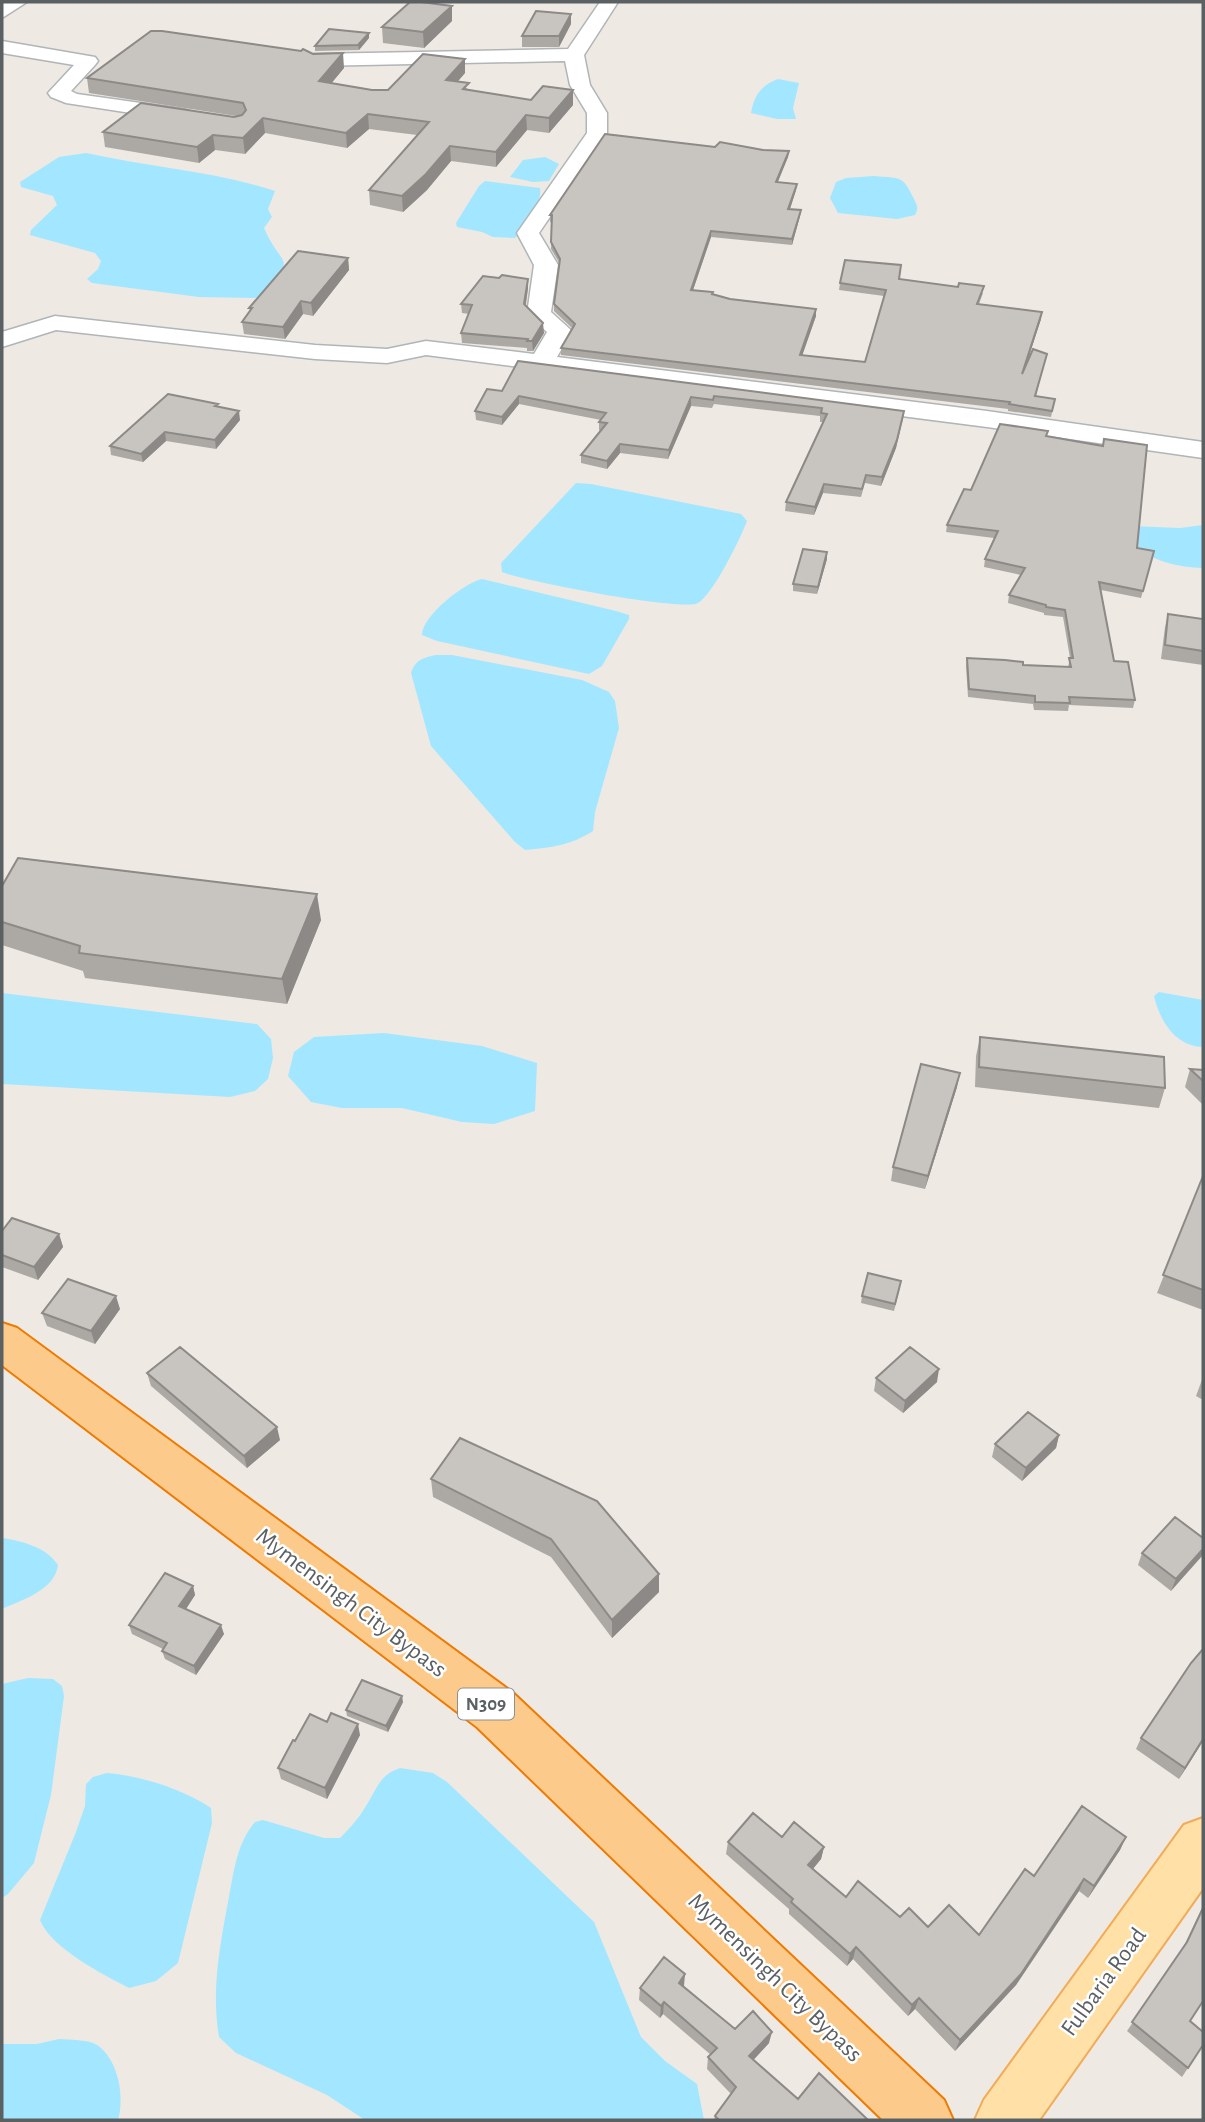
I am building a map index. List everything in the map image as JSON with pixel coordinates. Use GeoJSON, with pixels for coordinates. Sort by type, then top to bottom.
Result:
{"type":"FeatureCollection","features":[{"type":"Feature","properties":{"kind":"highway","name":"Mymensingh City Bypass"},"geometry":{"type":"LineString","coordinates":[[2,1340],[495,1710],[924,2120]]}},
{"type":"Feature","properties":{"kind":"main road","name":"Fulbaria Road"},"geometry":{"type":"LineString","coordinates":[[1004,2120],[1203,1844]]}},
{"type":"Feature","properties":{"kind":"street"},"geometry":{"type":"LineString","coordinates":[[2,12],[18,2]]}},
{"type":"Feature","properties":{"kind":"street"},"geometry":{"type":"LineString","coordinates":[[542,361],[560,331],[539,314],[547,265],[528,233],[597,133],[597,114],[580,85],[575,55],[609,2]]}},
{"type":"Feature","properties":{"kind":"street"},"geometry":{"type":"LineString","coordinates":[[2,47],[88,61],[58,93],[73,100],[208,119]]}},
{"type":"Feature","properties":{"kind":"street"},"geometry":{"type":"LineString","coordinates":[[314,60],[575,55]]}},
{"type":"Feature","properties":{"kind":"street"},"geometry":{"type":"LineString","coordinates":[[2,340],[55,323],[315,352],[387,356],[426,348],[987,419],[1203,450]]}},
{"type":"Feature","properties":{"kind":"water"},"geometry":{"type":"Polygon","coordinates":[[[778,79],[799,83],[793,108],[796,119],[777,119],[751,113],[759,92],[778,79]]]}},
{"type":"Feature","properties":{"kind":"water"},"geometry":{"type":"Polygon","coordinates":[[[86,153],[205,174],[275,191],[268,209],[272,217],[264,228],[284,262],[280,274],[261,298],[199,297],[92,283],[87,279],[98,269],[101,261],[95,253],[30,235],[31,230],[57,205],[53,196],[21,187],[20,182],[59,157],[86,153]]]}},
{"type":"Feature","properties":{"kind":"water"},"geometry":{"type":"Polygon","coordinates":[[[545,157],[559,164],[549,181],[533,182],[510,177],[523,160],[545,157]]]}},
{"type":"Feature","properties":{"kind":"water"},"geometry":{"type":"Polygon","coordinates":[[[874,176],[900,179],[917,205],[915,215],[897,219],[838,213],[830,198],[836,182],[846,178],[874,176]]]}},
{"type":"Feature","properties":{"kind":"water"},"geometry":{"type":"Polygon","coordinates":[[[485,181],[540,188],[536,208],[515,238],[493,237],[457,227],[456,223],[485,181]]]}},
{"type":"Feature","properties":{"kind":"water"},"geometry":{"type":"Polygon","coordinates":[[[576,483],[741,514],[747,521],[719,577],[698,603],[686,605],[634,600],[502,572],[501,563],[576,483]]]}},
{"type":"Feature","properties":{"kind":"water"},"geometry":{"type":"Polygon","coordinates":[[[1203,525],[1203,568],[1168,563],[1144,553],[1136,548],[1131,526],[1180,528],[1203,525]]]}},
{"type":"Feature","properties":{"kind":"water"},"geometry":{"type":"Polygon","coordinates":[[[482,579],[616,611],[629,615],[629,619],[602,666],[589,674],[437,641],[422,635],[429,619],[445,601],[482,579]]]}},
{"type":"Feature","properties":{"kind":"water"},"geometry":{"type":"Polygon","coordinates":[[[436,655],[452,655],[582,680],[609,692],[615,701],[619,728],[595,812],[593,831],[568,843],[544,848],[525,850],[515,842],[431,746],[411,673],[420,660],[436,655]]]}},
{"type":"Feature","properties":{"kind":"water"},"geometry":{"type":"Polygon","coordinates":[[[1159,992],[1203,1000],[1203,1047],[1184,1042],[1170,1030],[1160,1014],[1154,996],[1159,992]]]}},
{"type":"Feature","properties":{"kind":"water"},"geometry":{"type":"Polygon","coordinates":[[[2,993],[257,1024],[271,1039],[273,1058],[268,1079],[255,1091],[230,1097],[2,1084],[2,993]]]}},
{"type":"Feature","properties":{"kind":"water"},"geometry":{"type":"Polygon","coordinates":[[[384,1033],[482,1046],[537,1063],[535,1111],[494,1124],[462,1122],[402,1108],[342,1108],[311,1102],[288,1076],[294,1052],[314,1037],[384,1033]]]}},
{"type":"Feature","properties":{"kind":"water"},"geometry":{"type":"Polygon","coordinates":[[[2,1538],[40,1549],[58,1565],[56,1574],[44,1588],[2,1609],[2,1538]]]}},
{"type":"Feature","properties":{"kind":"water"},"geometry":{"type":"Polygon","coordinates":[[[28,1678],[53,1679],[62,1686],[64,1696],[51,1795],[34,1863],[2,1898],[2,1684],[28,1678]]]}},
{"type":"Feature","properties":{"kind":"water"},"geometry":{"type":"Polygon","coordinates":[[[400,1768],[433,1773],[447,1782],[594,1922],[641,2037],[665,2061],[697,2084],[704,2120],[365,2120],[327,2095],[236,2053],[219,2037],[216,1984],[220,1950],[235,1867],[249,1830],[255,1822],[263,1820],[324,1838],[340,1838],[360,1815],[387,1774],[400,1768]]]}},
{"type":"Feature","properties":{"kind":"water"},"geometry":{"type":"Polygon","coordinates":[[[107,1773],[161,1784],[211,1808],[212,1823],[178,1963],[156,1981],[129,1988],[66,1950],[46,1931],[40,1920],[85,1806],[86,1784],[93,1777],[107,1773]]]}},
{"type":"Feature","properties":{"kind":"water"},"geometry":{"type":"Polygon","coordinates":[[[59,2039],[93,2043],[110,2059],[120,2089],[118,2120],[2,2120],[2,2044],[37,2044],[59,2039]]]}},
{"type":"Feature","properties":{"kind":"building"},"geometry":{"type":"Polygon","coordinates":[[[410,2],[452,6],[423,32],[382,27],[410,2]]]}},
{"type":"Feature","properties":{"kind":"building"},"geometry":{"type":"Polygon","coordinates":[[[536,11],[571,14],[559,36],[522,36],[536,11]]]}},
{"type":"Feature","properties":{"kind":"building"},"geometry":{"type":"Polygon","coordinates":[[[329,29],[369,33],[358,45],[315,46],[329,29]]]}},
{"type":"Feature","properties":{"kind":"building"},"geometry":{"type":"Polygon","coordinates":[[[151,31],[301,51],[303,49],[313,54],[343,53],[319,81],[372,90],[388,90],[423,54],[465,59],[446,80],[469,83],[463,89],[531,100],[543,86],[573,90],[549,118],[526,115],[496,152],[450,146],[402,196],[369,190],[429,122],[368,114],[346,133],[263,118],[243,138],[213,135],[197,147],[103,132],[141,103],[234,117],[242,115],[246,110],[243,103],[87,78],[151,31]]]}},
{"type":"Feature","properties":{"kind":"building"},"geometry":{"type":"Polygon","coordinates":[[[605,134],[715,147],[720,142],[763,150],[789,151],[776,182],[797,184],[788,209],[801,210],[792,239],[711,231],[691,290],[713,292],[712,294],[730,299],[816,309],[800,355],[865,362],[886,290],[840,283],[845,260],[901,265],[899,279],[958,287],[959,283],[984,286],[977,304],[1042,312],[1022,374],[1033,349],[1047,354],[1035,396],[1055,399],[1052,411],[1009,404],[1010,402],[561,348],[575,324],[554,304],[560,259],[551,242],[550,215],[605,134]]]}},
{"type":"Feature","properties":{"kind":"building"},"geometry":{"type":"Polygon","coordinates":[[[298,251],[348,258],[311,303],[301,301],[283,327],[242,322],[252,308],[249,308],[298,251]]]}},
{"type":"Feature","properties":{"kind":"building"},"geometry":{"type":"Polygon","coordinates":[[[502,275],[528,279],[524,304],[543,323],[532,341],[461,333],[472,305],[461,304],[483,276],[499,278],[502,275]]]}},
{"type":"Feature","properties":{"kind":"building"},"geometry":{"type":"Polygon","coordinates":[[[518,361],[904,411],[897,440],[882,477],[866,475],[862,489],[824,484],[815,507],[786,502],[827,414],[821,413],[822,408],[714,396],[713,400],[691,397],[669,450],[620,444],[607,461],[581,455],[607,423],[599,422],[606,413],[519,396],[502,417],[475,411],[487,389],[502,391],[518,361]]]}},
{"type":"Feature","properties":{"kind":"building"},"geometry":{"type":"Polygon","coordinates":[[[168,394],[239,411],[215,440],[165,432],[141,454],[110,446],[168,394]]]}},
{"type":"Feature","properties":{"kind":"building"},"geometry":{"type":"Polygon","coordinates":[[[1000,424],[1048,431],[1046,436],[1103,446],[1104,439],[1147,445],[1137,548],[1154,551],[1143,591],[1099,582],[1114,661],[1128,662],[1135,700],[1069,697],[1070,703],[1035,702],[1035,696],[969,689],[967,658],[1023,662],[1023,665],[1071,667],[1069,658],[1073,658],[1065,610],[1009,595],[1025,568],[985,559],[998,531],[947,525],[964,489],[971,490],[1000,424]]]}},
{"type":"Feature","properties":{"kind":"building"},"geometry":{"type":"Polygon","coordinates":[[[803,549],[827,552],[818,587],[793,584],[803,549]]]}},
{"type":"Feature","properties":{"kind":"building"},"geometry":{"type":"Polygon","coordinates":[[[1168,614],[1203,619],[1203,651],[1165,645],[1168,614]]]}},
{"type":"Feature","properties":{"kind":"building"},"geometry":{"type":"Polygon","coordinates":[[[18,858],[317,894],[282,979],[79,953],[80,946],[2,922],[2,886],[18,858]]]}},
{"type":"Feature","properties":{"kind":"building"},"geometry":{"type":"Polygon","coordinates":[[[980,1037],[1164,1057],[1165,1088],[979,1067],[980,1037]]]}},
{"type":"Feature","properties":{"kind":"building"},"geometry":{"type":"Polygon","coordinates":[[[921,1064],[960,1073],[928,1176],[893,1167],[921,1064]]]}},
{"type":"Feature","properties":{"kind":"building"},"geometry":{"type":"Polygon","coordinates":[[[1190,1069],[1203,1070],[1203,1081],[1190,1069]]]}},
{"type":"Feature","properties":{"kind":"building"},"geometry":{"type":"Polygon","coordinates":[[[1203,1176],[1203,1290],[1163,1275],[1203,1176]]]}},
{"type":"Feature","properties":{"kind":"building"},"geometry":{"type":"Polygon","coordinates":[[[12,1218],[59,1234],[34,1267],[2,1255],[2,1231],[12,1218]]]}},
{"type":"Feature","properties":{"kind":"building"},"geometry":{"type":"Polygon","coordinates":[[[868,1273],[901,1281],[895,1304],[862,1296],[868,1273]]]}},
{"type":"Feature","properties":{"kind":"building"},"geometry":{"type":"Polygon","coordinates":[[[68,1279],[116,1296],[91,1331],[42,1313],[68,1279]]]}},
{"type":"Feature","properties":{"kind":"building"},"geometry":{"type":"Polygon","coordinates":[[[180,1347],[277,1427],[244,1456],[147,1373],[180,1347]]]}},
{"type":"Feature","properties":{"kind":"building"},"geometry":{"type":"Polygon","coordinates":[[[910,1347],[939,1369],[905,1401],[876,1378],[910,1347]]]}},
{"type":"Feature","properties":{"kind":"building"},"geometry":{"type":"Polygon","coordinates":[[[1028,1412],[1059,1435],[1026,1468],[995,1444],[1028,1412]]]}},
{"type":"Feature","properties":{"kind":"building"},"geometry":{"type":"Polygon","coordinates":[[[460,1438],[597,1501],[659,1574],[612,1620],[551,1539],[431,1479],[460,1438]]]}},
{"type":"Feature","properties":{"kind":"building"},"geometry":{"type":"Polygon","coordinates":[[[1175,1517],[1203,1538],[1203,1549],[1176,1579],[1142,1553],[1175,1517]]]}},
{"type":"Feature","properties":{"kind":"building"},"geometry":{"type":"Polygon","coordinates":[[[165,1573],[193,1586],[179,1606],[221,1625],[194,1666],[162,1651],[167,1643],[129,1625],[165,1573]]]}},
{"type":"Feature","properties":{"kind":"building"},"geometry":{"type":"Polygon","coordinates":[[[1203,1649],[1203,1739],[1185,1768],[1141,1738],[1203,1649]]]}},
{"type":"Feature","properties":{"kind":"building"},"geometry":{"type":"Polygon","coordinates":[[[362,1680],[402,1696],[386,1726],[346,1710],[362,1680]]]}},
{"type":"Feature","properties":{"kind":"building"},"geometry":{"type":"Polygon","coordinates":[[[331,1713],[358,1724],[325,1788],[278,1768],[310,1714],[327,1722],[331,1713]]]}},
{"type":"Feature","properties":{"kind":"building"},"geometry":{"type":"Polygon","coordinates":[[[1082,1806],[1126,1837],[1094,1886],[1084,1879],[1021,1974],[960,2040],[919,1998],[912,2005],[856,1947],[850,1954],[728,1842],[753,1813],[782,1837],[794,1822],[824,1847],[808,1865],[846,1897],[858,1881],[900,1917],[909,1908],[928,1927],[949,1905],[979,1935],[1025,1869],[1034,1876],[1082,1806]]]}},
{"type":"Feature","properties":{"kind":"building"},"geometry":{"type":"Polygon","coordinates":[[[1203,1908],[1203,2001],[1190,2021],[1203,2032],[1203,2045],[1188,2068],[1132,2022],[1187,1942],[1203,1908]]]}},
{"type":"Feature","properties":{"kind":"building"},"geometry":{"type":"Polygon","coordinates":[[[664,1957],[685,1974],[679,1983],[735,2029],[753,2011],[772,2032],[749,2056],[798,2099],[819,2073],[868,2120],[719,2120],[715,2116],[736,2087],[708,2057],[717,2048],[664,2002],[661,2006],[640,1988],[664,1957]]]}}]}
